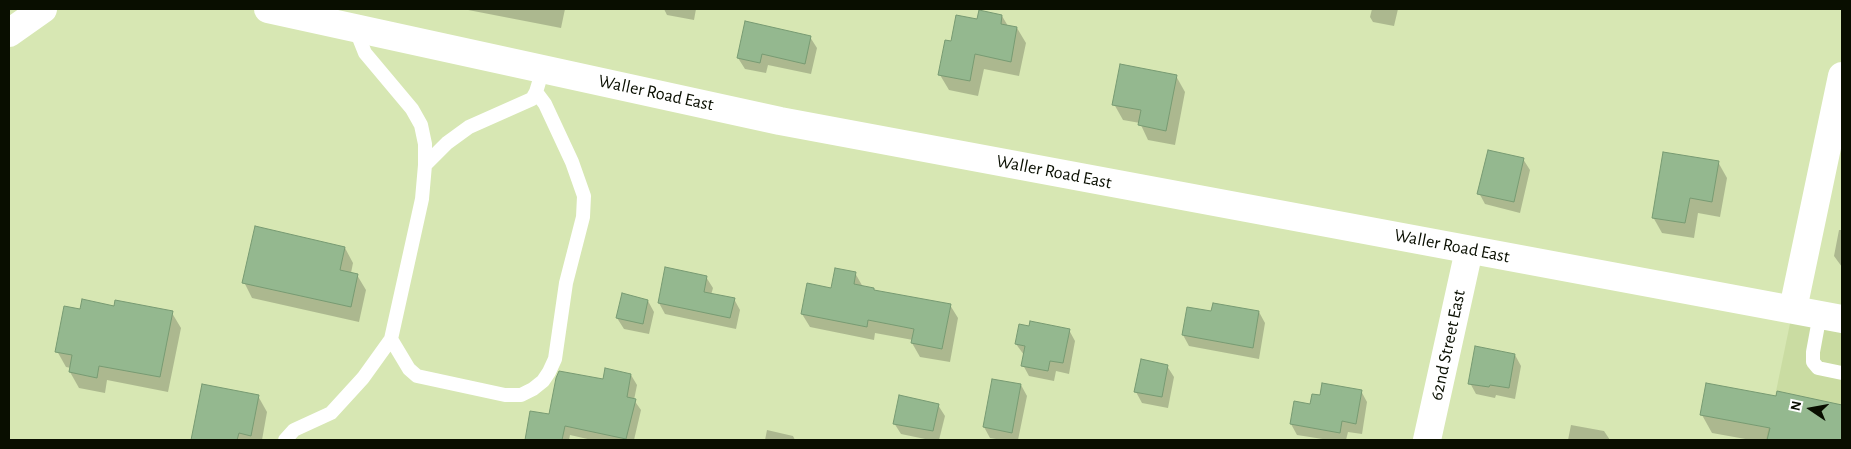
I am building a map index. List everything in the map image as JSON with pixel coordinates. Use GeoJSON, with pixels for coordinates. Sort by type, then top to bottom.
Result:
{"type":"FeatureCollection","features":[{"type":"Feature","properties":{"kind":"street"},"geometry":{"type":"LineString","coordinates":[[9,33],[43,9]]}},
{"type":"Feature","properties":{"kind":"street","name":"Waller Road East"},"geometry":{"type":"LineString","coordinates":[[268,9],[356,28],[540,81],[780,121],[1831,317]]}},
{"type":"Feature","properties":{"kind":"street"},"geometry":{"type":"LineString","coordinates":[[1793,309],[1842,76]]}},
{"type":"Feature","properties":{"kind":"street","name":"62nd Street East"},"geometry":{"type":"LineString","coordinates":[[1427,440],[1469,250]]}},
{"type":"Feature","properties":{"kind":"lane"},"geometry":{"type":"LineString","coordinates":[[285,440],[294,430],[331,413],[363,378],[391,339],[422,199],[425,165],[421,125],[412,109],[365,54],[356,28]]}},
{"type":"Feature","properties":{"kind":"lane"},"geometry":{"type":"LineString","coordinates":[[425,165],[447,143],[469,127],[532,99],[540,81]]}},
{"type":"Feature","properties":{"kind":"lane"},"geometry":{"type":"LineString","coordinates":[[391,339],[409,369],[417,376],[505,395],[521,395],[533,389],[543,381],[549,372],[555,359],[566,283],[583,217],[584,196],[572,162],[545,104],[540,81]]}},
{"type":"Feature","properties":{"kind":"lane"},"geometry":{"type":"LineString","coordinates":[[1831,317],[1813,352],[1813,362],[1818,368],[1842,373]]}},
{"type":"Feature","properties":{"kind":"shaded area"},"geometry":{"type":"Polygon","coordinates":[[[1793,309],[1842,319],[1842,440],[1766,440],[1793,309]]]}},
{"type":"Feature","properties":{"kind":"building"},"geometry":{"type":"Polygon","coordinates":[[[979,10],[1002,15],[1001,24],[1017,27],[1011,62],[975,54],[970,81],[938,75],[945,40],[951,41],[956,15],[977,19],[979,10]]]}},
{"type":"Feature","properties":{"kind":"building"},"geometry":{"type":"Polygon","coordinates":[[[745,21],[811,36],[805,64],[762,54],[760,63],[737,58],[745,21]]]}},
{"type":"Feature","properties":{"kind":"building"},"geometry":{"type":"Polygon","coordinates":[[[1120,64],[1177,75],[1166,131],[1138,125],[1141,110],[1112,105],[1120,64]]]}},
{"type":"Feature","properties":{"kind":"building"},"geometry":{"type":"Polygon","coordinates":[[[1488,150],[1524,158],[1514,202],[1477,194],[1488,150]]]}},
{"type":"Feature","properties":{"kind":"building"},"geometry":{"type":"Polygon","coordinates":[[[1663,152],[1719,161],[1712,202],[1690,198],[1685,223],[1652,218],[1663,152]]]}},
{"type":"Feature","properties":{"kind":"building"},"geometry":{"type":"Polygon","coordinates":[[[255,226],[345,247],[340,270],[358,274],[351,307],[242,283],[255,226]]]}},
{"type":"Feature","properties":{"kind":"building"},"geometry":{"type":"Polygon","coordinates":[[[665,267],[707,276],[704,292],[735,298],[730,318],[658,303],[665,267]]]}},
{"type":"Feature","properties":{"kind":"building"},"geometry":{"type":"Polygon","coordinates":[[[835,268],[856,272],[854,284],[874,288],[874,290],[951,304],[942,349],[911,343],[914,329],[868,320],[867,327],[801,314],[807,283],[831,288],[835,268]]]}},
{"type":"Feature","properties":{"kind":"building"},"geometry":{"type":"Polygon","coordinates":[[[622,293],[648,300],[643,324],[616,318],[622,293]]]}},
{"type":"Feature","properties":{"kind":"building"},"geometry":{"type":"Polygon","coordinates":[[[82,299],[114,306],[115,300],[173,311],[160,377],[99,366],[97,378],[69,372],[72,355],[55,352],[64,306],[80,309],[82,299]]]}},
{"type":"Feature","properties":{"kind":"building"},"geometry":{"type":"Polygon","coordinates":[[[1213,303],[1259,311],[1253,348],[1182,335],[1187,307],[1211,311],[1213,303]]]}},
{"type":"Feature","properties":{"kind":"building"},"geometry":{"type":"Polygon","coordinates":[[[1030,321],[1070,329],[1063,363],[1050,361],[1048,371],[1021,366],[1025,346],[1015,344],[1019,324],[1029,326],[1030,321]]]}},
{"type":"Feature","properties":{"kind":"building"},"geometry":{"type":"Polygon","coordinates":[[[1475,346],[1515,354],[1509,388],[1468,384],[1475,346]]]}},
{"type":"Feature","properties":{"kind":"building"},"geometry":{"type":"Polygon","coordinates":[[[1141,359],[1168,365],[1162,397],[1134,392],[1141,359]]]}},
{"type":"Feature","properties":{"kind":"building"},"geometry":{"type":"Polygon","coordinates":[[[605,368],[631,374],[627,397],[636,399],[626,439],[565,426],[562,440],[525,440],[530,411],[549,414],[559,371],[603,379],[605,368]]]}},
{"type":"Feature","properties":{"kind":"building"},"geometry":{"type":"Polygon","coordinates":[[[992,379],[1021,384],[1012,433],[983,427],[992,379]]]}},
{"type":"Feature","properties":{"kind":"building"},"geometry":{"type":"Polygon","coordinates":[[[1322,383],[1362,390],[1356,424],[1342,421],[1340,433],[1290,424],[1294,401],[1310,404],[1312,394],[1320,395],[1322,383]]]}},
{"type":"Feature","properties":{"kind":"building"},"geometry":{"type":"Polygon","coordinates":[[[1706,383],[1776,396],[1777,391],[1842,405],[1842,440],[1767,440],[1770,428],[1700,415],[1706,383]]]}},
{"type":"Feature","properties":{"kind":"building"},"geometry":{"type":"Polygon","coordinates":[[[202,384],[259,395],[251,436],[239,433],[237,440],[191,440],[202,384]]]}},
{"type":"Feature","properties":{"kind":"building"},"geometry":{"type":"Polygon","coordinates":[[[899,395],[939,404],[933,431],[893,424],[899,395]]]}}]}
